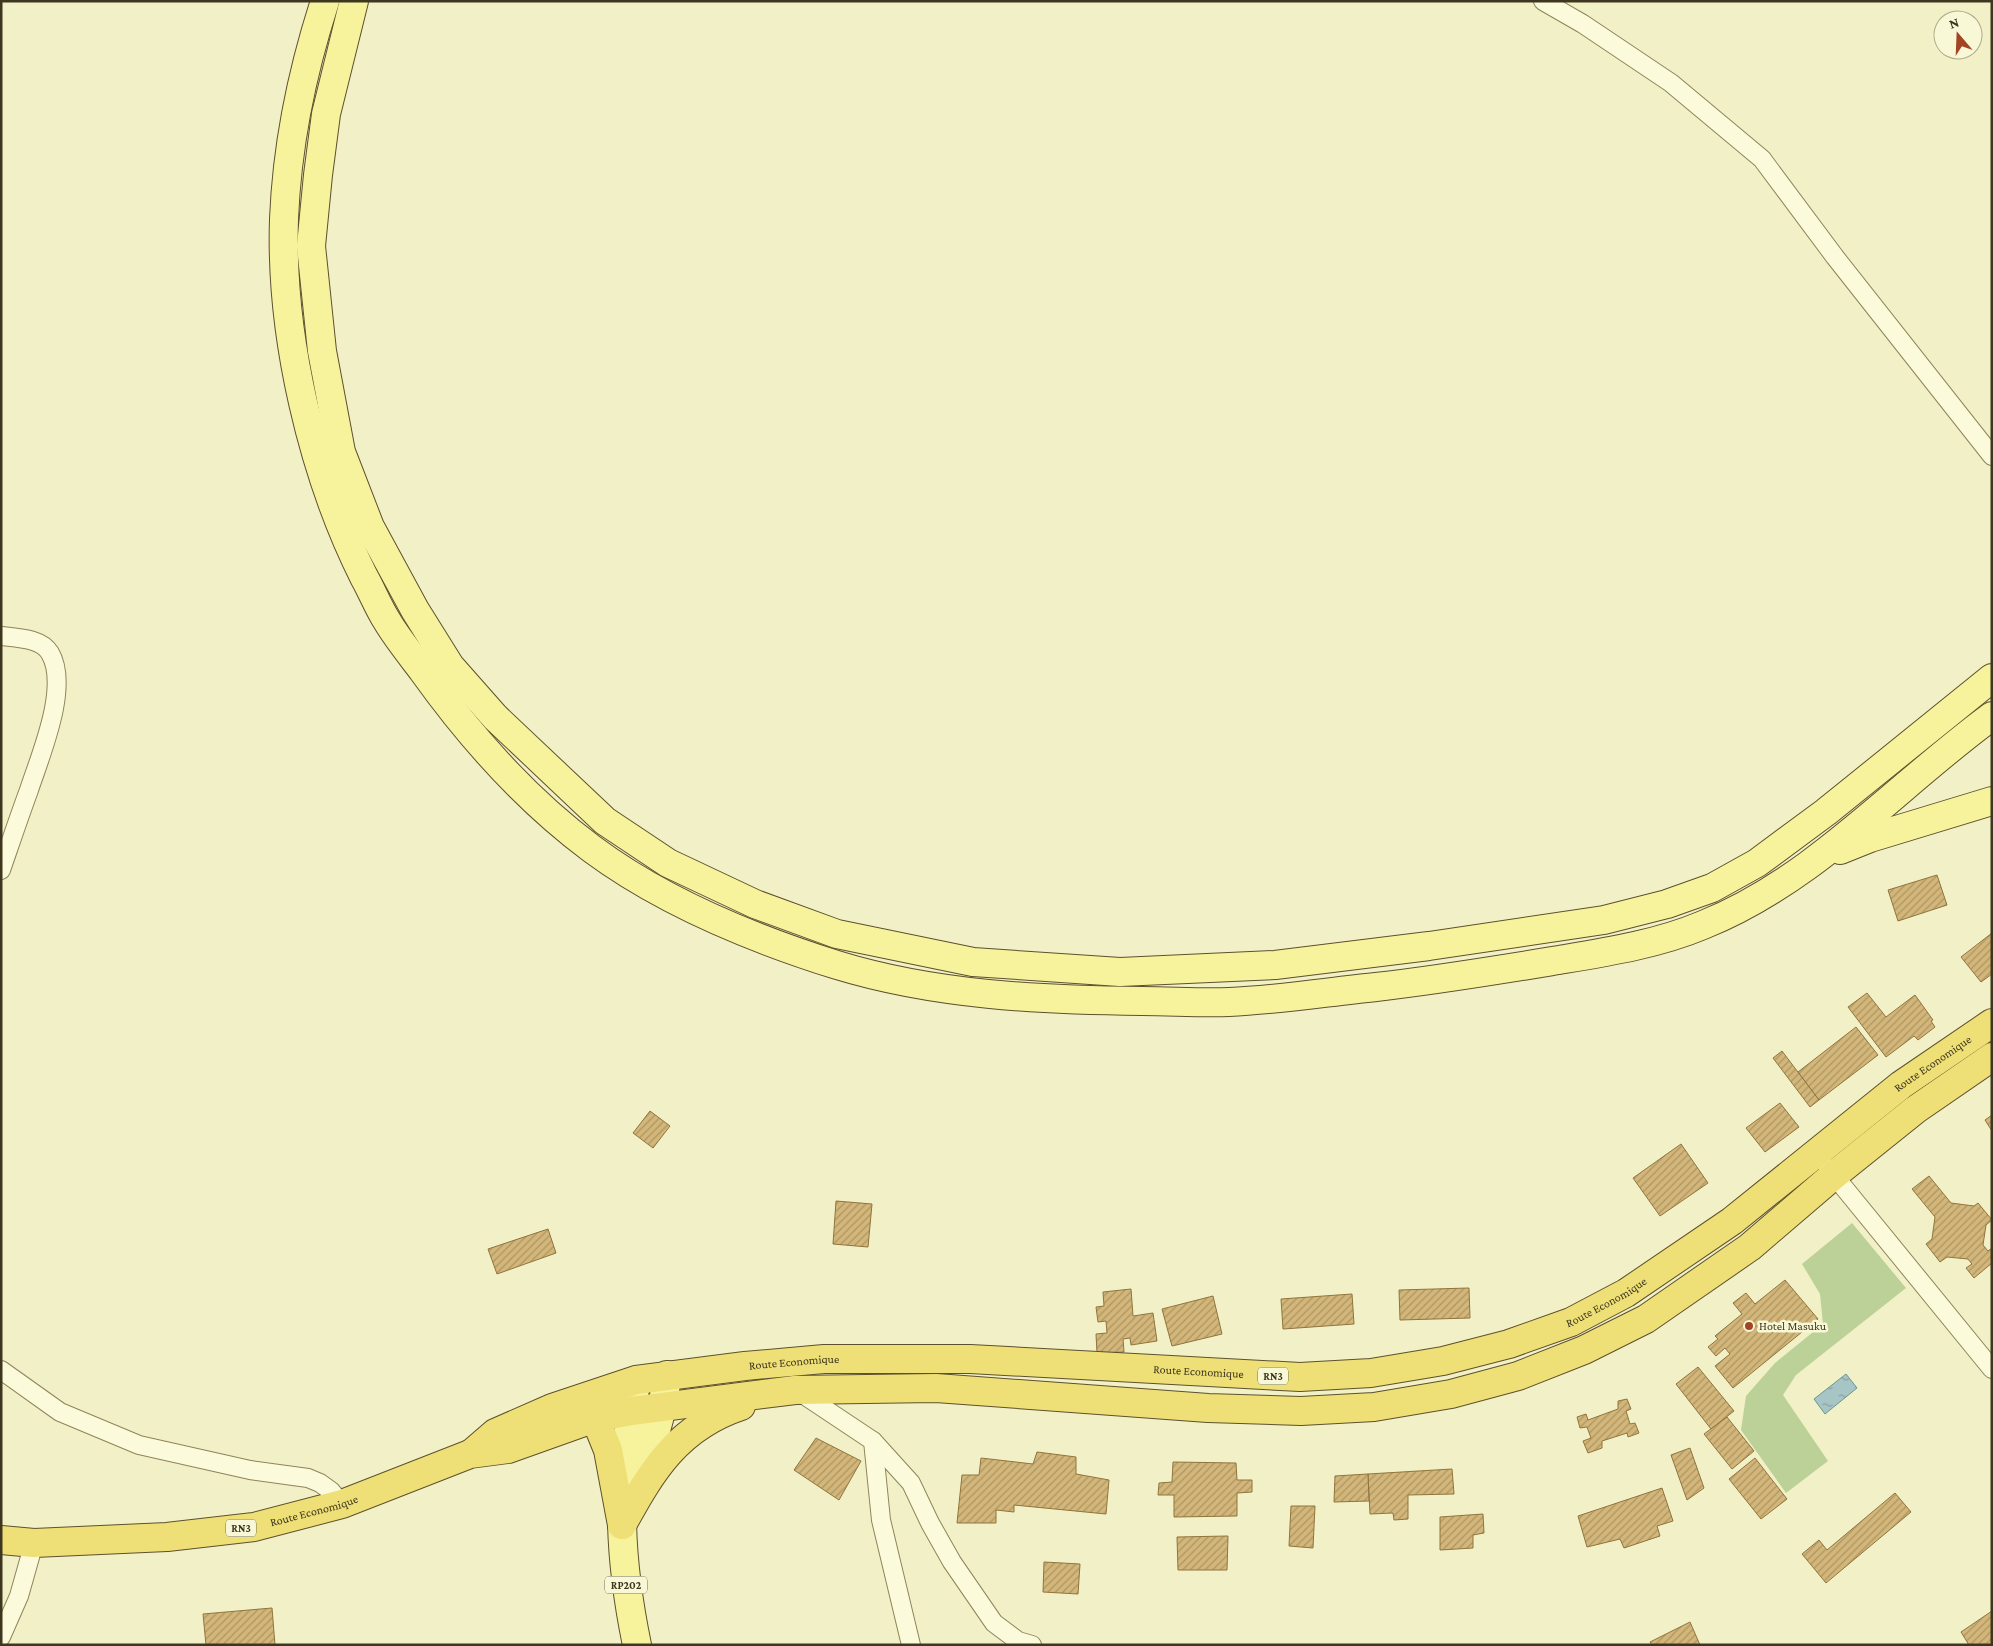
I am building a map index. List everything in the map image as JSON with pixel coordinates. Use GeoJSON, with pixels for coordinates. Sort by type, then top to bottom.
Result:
{"type":"FeatureCollection","features":[{"type":"Feature","properties":{"kind":"highway","name":"Route Economique"},"geometry":{"type":"LineString","coordinates":[[470,1454],[495,1433],[552,1408],[636,1380],[824,1358],[970,1359],[1300,1377],[1371,1373],[1442,1361],[1509,1344],[1570,1322],[1626,1294],[1732,1221],[1901,1086],[1992,1023]]}},
{"type":"Feature","properties":{"kind":"highway","name":"Route Economique"},"geometry":{"type":"LineString","coordinates":[[1,1540],[34,1543],[167,1537],[254,1526],[342,1504],[470,1454],[508,1448],[595,1418],[631,1411],[790,1391],[936,1388],[1208,1408],[1301,1411],[1374,1407],[1451,1394],[1535,1369],[1584,1350],[1646,1319],[1750,1248],[1834,1175],[1915,1110],[1992,1057]]}},
{"type":"Feature","properties":{"kind":"highway"},"geometry":{"type":"LineString","coordinates":[[970,1359],[971,1391]]}},
{"type":"Feature","properties":{"kind":"highway"},"geometry":{"type":"LineString","coordinates":[[622,1525],[647,1479],[670,1450],[704,1422],[735,1408],[790,1391]]}},
{"type":"Feature","properties":{"kind":"highway"},"geometry":{"type":"LineString","coordinates":[[595,1418],[608,1450],[622,1525]]}},
{"type":"Feature","properties":{"kind":"main road"},"geometry":{"type":"LineString","coordinates":[[325,1],[312,41],[296,106],[287,177],[284,221],[284,277],[292,338],[302,396],[322,476],[349,546],[386,620],[479,745],[536,803],[595,852],[658,891],[746,933],[841,966],[903,981],[971,993],[1064,1001],[1231,1002],[1439,980],[1589,955],[1675,936],[1706,924],[1772,890],[1842,849],[1870,838],[1992,801]]}},
{"type":"Feature","properties":{"kind":"main road"},"geometry":{"type":"LineString","coordinates":[[354,1],[326,114],[311,246],[322,351],[341,452],[370,527],[415,610],[450,666],[495,718],[605,821],[668,863],[755,904],[837,934],[973,962],[1120,972],[1275,965],[1429,946],[1604,920],[1666,904],[1712,888],[1756,863],[1826,812],[1992,678]]}},
{"type":"Feature","properties":{"kind":"main road"},"geometry":{"type":"LineString","coordinates":[[1772,890],[1847,836],[1951,746],[1992,716]]}},
{"type":"Feature","properties":{"kind":"main road"},"geometry":{"type":"LineString","coordinates":[[622,1525],[646,1464],[663,1408],[667,1375]]}},
{"type":"Feature","properties":{"kind":"main road"},"geometry":{"type":"LineString","coordinates":[[622,1525],[623,1470],[636,1380]]}},
{"type":"Feature","properties":{"kind":"main road","name":"RP202"},"geometry":{"type":"LineString","coordinates":[[622,1525],[623,1561],[637,1645]]}},
{"type":"Feature","properties":{"kind":"street"},"geometry":{"type":"LineString","coordinates":[[1543,1],[1582,24],[1671,83],[1762,159],[1835,257],[1992,456]]}},
{"type":"Feature","properties":{"kind":"street"},"geometry":{"type":"LineString","coordinates":[[1,636],[32,640],[50,652],[56,673],[55,699],[50,726],[1,870]]}},
{"type":"Feature","properties":{"kind":"street"},"geometry":{"type":"LineString","coordinates":[[1817,1154],[1992,1370]]}},
{"type":"Feature","properties":{"kind":"street"},"geometry":{"type":"LineString","coordinates":[[1,1370],[60,1412],[139,1445],[250,1470],[308,1478],[320,1483],[331,1491],[342,1504]]}},
{"type":"Feature","properties":{"kind":"street"},"geometry":{"type":"LineString","coordinates":[[790,1391],[873,1441],[911,1483],[930,1523],[952,1562],[994,1623],[1018,1641],[1032,1645]]}},
{"type":"Feature","properties":{"kind":"street"},"geometry":{"type":"LineString","coordinates":[[873,1441],[881,1520],[911,1645]]}},
{"type":"Feature","properties":{"kind":"street"},"geometry":{"type":"LineString","coordinates":[[1,1637],[20,1596],[34,1543]]}},
{"type":"Feature","properties":{"kind":"green space"},"geometry":{"type":"Polygon","coordinates":[[[1852,1223],[1906,1288],[1796,1375],[1783,1395],[1828,1461],[1786,1493],[1741,1430],[1746,1396],[1775,1363],[1823,1324],[1820,1294],[1802,1264],[1852,1223]]]}},
{"type":"Feature","properties":{"kind":"water"},"geometry":{"type":"Polygon","coordinates":[[[1846,1374],[1857,1388],[1825,1414],[1814,1399],[1846,1374]]]}},
{"type":"Feature","properties":{"kind":"building"},"geometry":{"type":"Polygon","coordinates":[[[1937,875],[1947,905],[1898,921],[1888,890],[1937,875]]]}},
{"type":"Feature","properties":{"kind":"building"},"geometry":{"type":"Polygon","coordinates":[[[1992,933],[1992,974],[1981,982],[1961,957],[1992,933]]]}},
{"type":"Feature","properties":{"kind":"building"},"geometry":{"type":"Polygon","coordinates":[[[1867,993],[1886,1017],[1915,995],[1933,1020],[1931,1021],[1935,1027],[1918,1040],[1914,1036],[1886,1057],[1848,1007],[1867,993]]]}},
{"type":"Feature","properties":{"kind":"building"},"geometry":{"type":"Polygon","coordinates":[[[1856,1027],[1878,1055],[1819,1100],[1798,1072],[1856,1027]]]}},
{"type":"Feature","properties":{"kind":"building"},"geometry":{"type":"Polygon","coordinates":[[[1782,1051],[1819,1100],[1810,1107],[1773,1058],[1782,1051]]]}},
{"type":"Feature","properties":{"kind":"building"},"geometry":{"type":"Polygon","coordinates":[[[1780,1103],[1799,1127],[1765,1152],[1746,1128],[1780,1103]]]}},
{"type":"Feature","properties":{"kind":"building"},"geometry":{"type":"Polygon","coordinates":[[[650,1111],[670,1126],[653,1148],[633,1133],[650,1111]]]}},
{"type":"Feature","properties":{"kind":"building"},"geometry":{"type":"Polygon","coordinates":[[[1992,1115],[1992,1131],[1985,1120],[1992,1115]]]}},
{"type":"Feature","properties":{"kind":"building"},"geometry":{"type":"Polygon","coordinates":[[[1681,1144],[1708,1183],[1660,1216],[1633,1178],[1681,1144]]]}},
{"type":"Feature","properties":{"kind":"building"},"geometry":{"type":"Polygon","coordinates":[[[1929,1176],[1951,1203],[1974,1206],[1978,1203],[1992,1220],[1986,1225],[1983,1245],[1988,1251],[1992,1248],[1992,1263],[1974,1278],[1966,1268],[1972,1264],[1968,1259],[1947,1257],[1940,1262],[1926,1244],[1932,1239],[1935,1217],[1912,1189],[1929,1176]]]}},
{"type":"Feature","properties":{"kind":"building"},"geometry":{"type":"Polygon","coordinates":[[[836,1201],[872,1204],[868,1247],[833,1244],[836,1201]]]}},
{"type":"Feature","properties":{"kind":"building"},"geometry":{"type":"Polygon","coordinates":[[[548,1229],[556,1253],[497,1274],[488,1249],[548,1229]]]}},
{"type":"Feature","properties":{"kind":"building"},"geometry":{"type":"Polygon","coordinates":[[[1785,1280],[1818,1319],[1733,1388],[1715,1366],[1730,1354],[1725,1348],[1716,1356],[1708,1347],[1718,1339],[1715,1336],[1742,1314],[1733,1303],[1746,1293],[1755,1304],[1785,1280]]]}},
{"type":"Feature","properties":{"kind":"building"},"geometry":{"type":"Polygon","coordinates":[[[1469,1288],[1470,1318],[1400,1320],[1399,1290],[1469,1288]]]}},
{"type":"Feature","properties":{"kind":"building"},"geometry":{"type":"Polygon","coordinates":[[[1131,1289],[1133,1316],[1153,1313],[1157,1341],[1131,1345],[1130,1338],[1123,1339],[1124,1352],[1097,1353],[1096,1334],[1107,1333],[1106,1321],[1098,1322],[1096,1307],[1104,1306],[1103,1292],[1131,1289]]]}},
{"type":"Feature","properties":{"kind":"building"},"geometry":{"type":"Polygon","coordinates":[[[1352,1294],[1354,1324],[1283,1329],[1281,1299],[1352,1294]]]}},
{"type":"Feature","properties":{"kind":"building"},"geometry":{"type":"Polygon","coordinates":[[[1213,1296],[1222,1334],[1172,1346],[1162,1309],[1213,1296]]]}},
{"type":"Feature","properties":{"kind":"building"},"geometry":{"type":"Polygon","coordinates":[[[1698,1367],[1734,1411],[1711,1429],[1676,1384],[1698,1367]]]}},
{"type":"Feature","properties":{"kind":"building"},"geometry":{"type":"Polygon","coordinates":[[[1627,1399],[1631,1409],[1626,1411],[1630,1424],[1635,1423],[1639,1433],[1628,1437],[1627,1433],[1602,1441],[1602,1448],[1588,1453],[1583,1441],[1591,1438],[1587,1427],[1580,1428],[1577,1417],[1586,1414],[1588,1420],[1618,1409],[1618,1401],[1627,1399]]]}},
{"type":"Feature","properties":{"kind":"building"},"geometry":{"type":"Polygon","coordinates":[[[1727,1417],[1754,1451],[1732,1469],[1704,1434],[1727,1417]]]}},
{"type":"Feature","properties":{"kind":"building"},"geometry":{"type":"Polygon","coordinates":[[[816,1438],[861,1461],[839,1500],[794,1470],[816,1438]]]}},
{"type":"Feature","properties":{"kind":"building"},"geometry":{"type":"Polygon","coordinates":[[[1690,1448],[1704,1488],[1687,1500],[1671,1455],[1690,1448]]]}},
{"type":"Feature","properties":{"kind":"building"},"geometry":{"type":"Polygon","coordinates":[[[1037,1452],[1076,1457],[1076,1474],[1109,1480],[1106,1514],[1014,1505],[1014,1512],[996,1510],[996,1523],[957,1523],[962,1475],[979,1475],[981,1458],[1033,1464],[1037,1452]]]}},
{"type":"Feature","properties":{"kind":"building"},"geometry":{"type":"Polygon","coordinates":[[[1755,1458],[1787,1499],[1761,1519],[1729,1479],[1755,1458]]]}},
{"type":"Feature","properties":{"kind":"building"},"geometry":{"type":"Polygon","coordinates":[[[1173,1462],[1236,1463],[1237,1480],[1252,1480],[1252,1492],[1237,1493],[1237,1516],[1174,1517],[1174,1495],[1158,1495],[1159,1483],[1172,1482],[1173,1462]]]}},
{"type":"Feature","properties":{"kind":"building"},"geometry":{"type":"Polygon","coordinates":[[[1452,1469],[1454,1494],[1408,1495],[1408,1519],[1394,1520],[1393,1513],[1370,1514],[1368,1474],[1452,1469]]]}},
{"type":"Feature","properties":{"kind":"building"},"geometry":{"type":"Polygon","coordinates":[[[1368,1474],[1369,1501],[1334,1502],[1335,1476],[1368,1474]]]}},
{"type":"Feature","properties":{"kind":"building"},"geometry":{"type":"Polygon","coordinates":[[[1662,1488],[1673,1521],[1657,1526],[1660,1536],[1624,1548],[1620,1539],[1587,1547],[1578,1516],[1662,1488]]]}},
{"type":"Feature","properties":{"kind":"building"},"geometry":{"type":"Polygon","coordinates":[[[1895,1493],[1911,1512],[1826,1583],[1802,1554],[1819,1540],[1827,1550],[1895,1493]]]}},
{"type":"Feature","properties":{"kind":"building"},"geometry":{"type":"Polygon","coordinates":[[[1291,1506],[1315,1506],[1313,1548],[1289,1546],[1291,1506]]]}},
{"type":"Feature","properties":{"kind":"building"},"geometry":{"type":"Polygon","coordinates":[[[1483,1514],[1484,1533],[1473,1535],[1473,1548],[1440,1550],[1440,1517],[1483,1514]]]}},
{"type":"Feature","properties":{"kind":"building"},"geometry":{"type":"Polygon","coordinates":[[[1228,1536],[1227,1570],[1178,1570],[1177,1537],[1228,1536]]]}},
{"type":"Feature","properties":{"kind":"building"},"geometry":{"type":"Polygon","coordinates":[[[1044,1562],[1080,1564],[1078,1594],[1043,1592],[1044,1562]]]}},
{"type":"Feature","properties":{"kind":"building"},"geometry":{"type":"Polygon","coordinates":[[[272,1608],[275,1645],[206,1645],[203,1614],[272,1608]]]}},
{"type":"Feature","properties":{"kind":"building"},"geometry":{"type":"Polygon","coordinates":[[[1992,1611],[1992,1645],[1969,1645],[1961,1632],[1992,1611]]]}},
{"type":"Feature","properties":{"kind":"building"},"geometry":{"type":"Polygon","coordinates":[[[1690,1622],[1700,1645],[1652,1645],[1650,1642],[1690,1622]]]}},
{"type":"Feature","properties":{"kind":"place","name":"Hotel Masuku"},"geometry":{"type":"Point","coordinates":[1749,1326]}}]}
